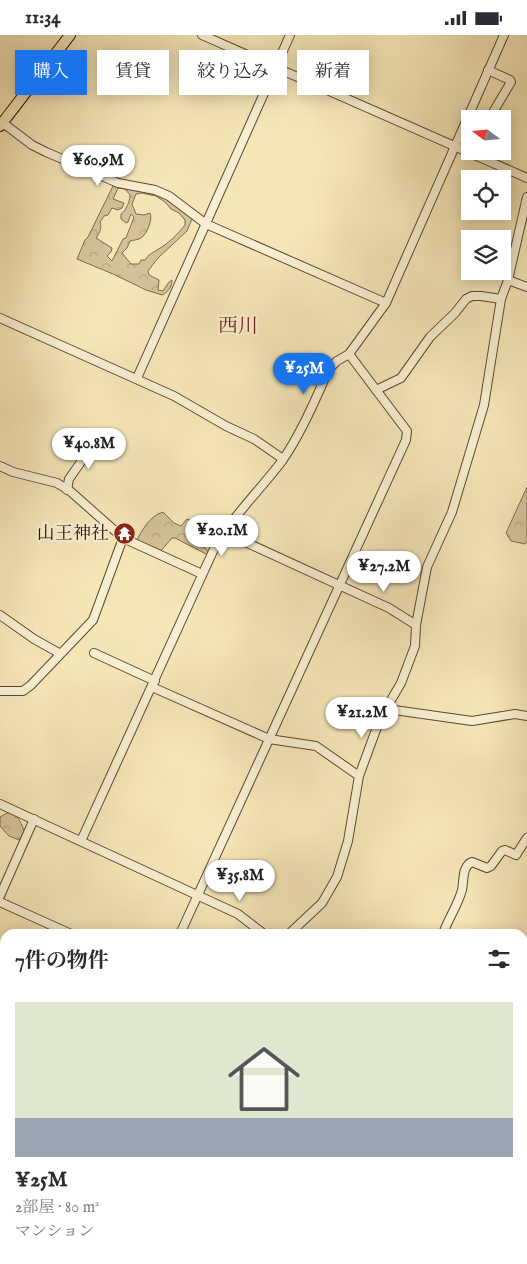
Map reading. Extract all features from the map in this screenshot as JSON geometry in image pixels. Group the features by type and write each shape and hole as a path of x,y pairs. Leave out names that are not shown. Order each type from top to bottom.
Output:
{"main road":[{"path":"1,124 70,35"}],"street":[{"path":"202,35 236,50"},
{"path":"284,50 290,35"},
{"path":"81,841 202,574 225,531 283,459 329,369 337,361 349,354 386,303 504,35"},
{"path":"488,70 511,82 495,110"},
{"path":"287,73 461,149"},
{"path":"137,378 264,95"},
{"path":"1,124 46,152 118,183 155,190 169,196 206,224 386,303"},
{"path":"491,160 527,178"},
{"path":"511,267 527,197"},
{"path":"294,929 322,903 337,877 348,841 359,776 380,719 401,683 410,661 415,646 416,625 427,567 452,512 484,405 501,299 508,280 527,287"},
{"path":"376,390 401,378 430,337 455,313 466,299 472,296 481,296 501,299"},
{"path":"0,318 174,395 226,426 254,439 283,459"},
{"path":"182,929 406,439 407,431 349,354"},
{"path":"67,490 69,479 99,436 104,435 111,441"},
{"path":"0,466 13,472 57,483 122,538 202,574"},
{"path":"225,531 232,536 390,608 416,625"},
{"path":"0,691 23,691 31,685 93,620 122,538"},
{"path":"0,615 34,639 60,653"},
{"path":"94,653 153,684 269,739 316,746 359,776"},
{"path":"387,709 472,721 527,715"},
{"path":"0,804 198,894 238,914 258,929"},
{"path":"0,896 34,819"},
{"path":"445,929 457,905 462,889 465,868 468,863 472,861 487,868 491,866 502,851 516,855 527,838"},
{"path":"0,902 60,929"}],"green space":[{"path":"113,186 156,192 186,212 192,219 187,231 158,258 148,271 149,275 159,280 158,290 163,291 172,280 169,289 162,295 146,290 77,259","holes":["118,188 125,189 130,195 125,211 121,214 121,219 126,223 131,214 134,217 126,238 123,239 112,261 107,256 112,248 96,238 101,227 100,222 104,216 108,215 112,208 118,210 122,208 124,203 113,199","142,193 156,196 165,202 171,209 179,213 185,220 185,225 169,242 150,254 145,260 141,260 139,264 131,264 122,253 130,241 143,236 151,219 150,213 144,215 136,214 132,204 136,194"]},
{"path":"527,487 527,541 525,544 511,541 506,533"},
{"path":"163,512 174,523 181,526 187,519 193,521 192,530 201,535 202,538 199,543 209,552 208,555 175,538 172,538 159,553 135,543 150,520"},
{"path":"9,812 17,817 25,833 19,840 9,836 0,826 0,817"}],"place":[{"name":"山王神社","path":"125,533"}],"district":[{"name":"西川","path":"238,325"}]}
